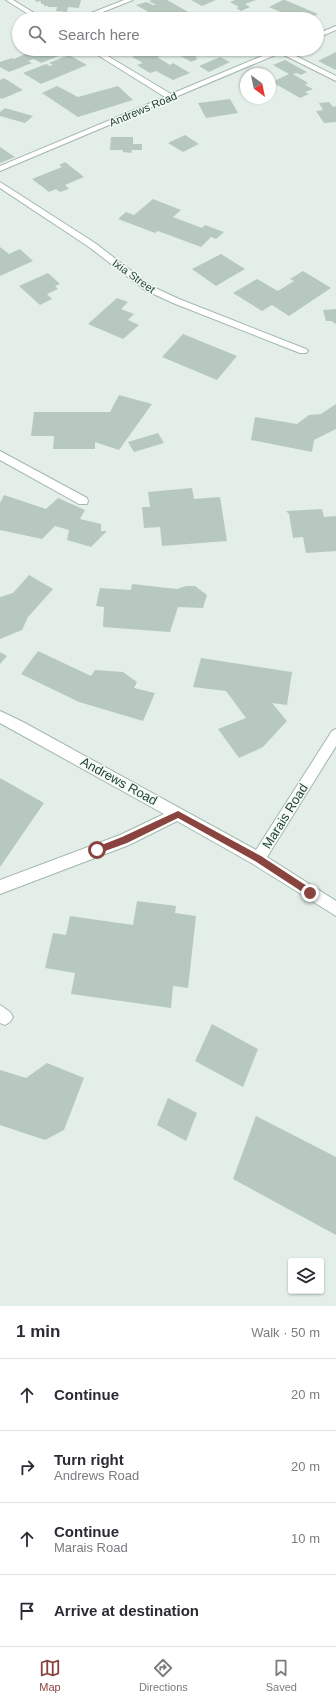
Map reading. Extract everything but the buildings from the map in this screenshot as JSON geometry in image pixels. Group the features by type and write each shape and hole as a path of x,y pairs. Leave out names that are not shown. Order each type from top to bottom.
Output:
{"street":[{"path":"10,0 30,12"},
{"path":"98,12 130,0"},
{"path":"324,33 336,28"},
{"path":"103,56 170,97"},
{"name":"Andrews Road","path":"0,169 269,56"},
{"path":"294,56 336,79"},
{"name":"Ixia Street","path":"0,184 92,245 148,288 176,301 303,351"},
{"path":"0,455 83,501"},
{"name":"Andrews Road","path":"0,717 19,726 258,859"},
{"name":"Marais Road","path":"336,736 258,859 336,910"},
{"path":"0,887 124,840 178,814"}],"route":[{"path":"97,850 124,840 178,814 258,859 310,893"}]}
